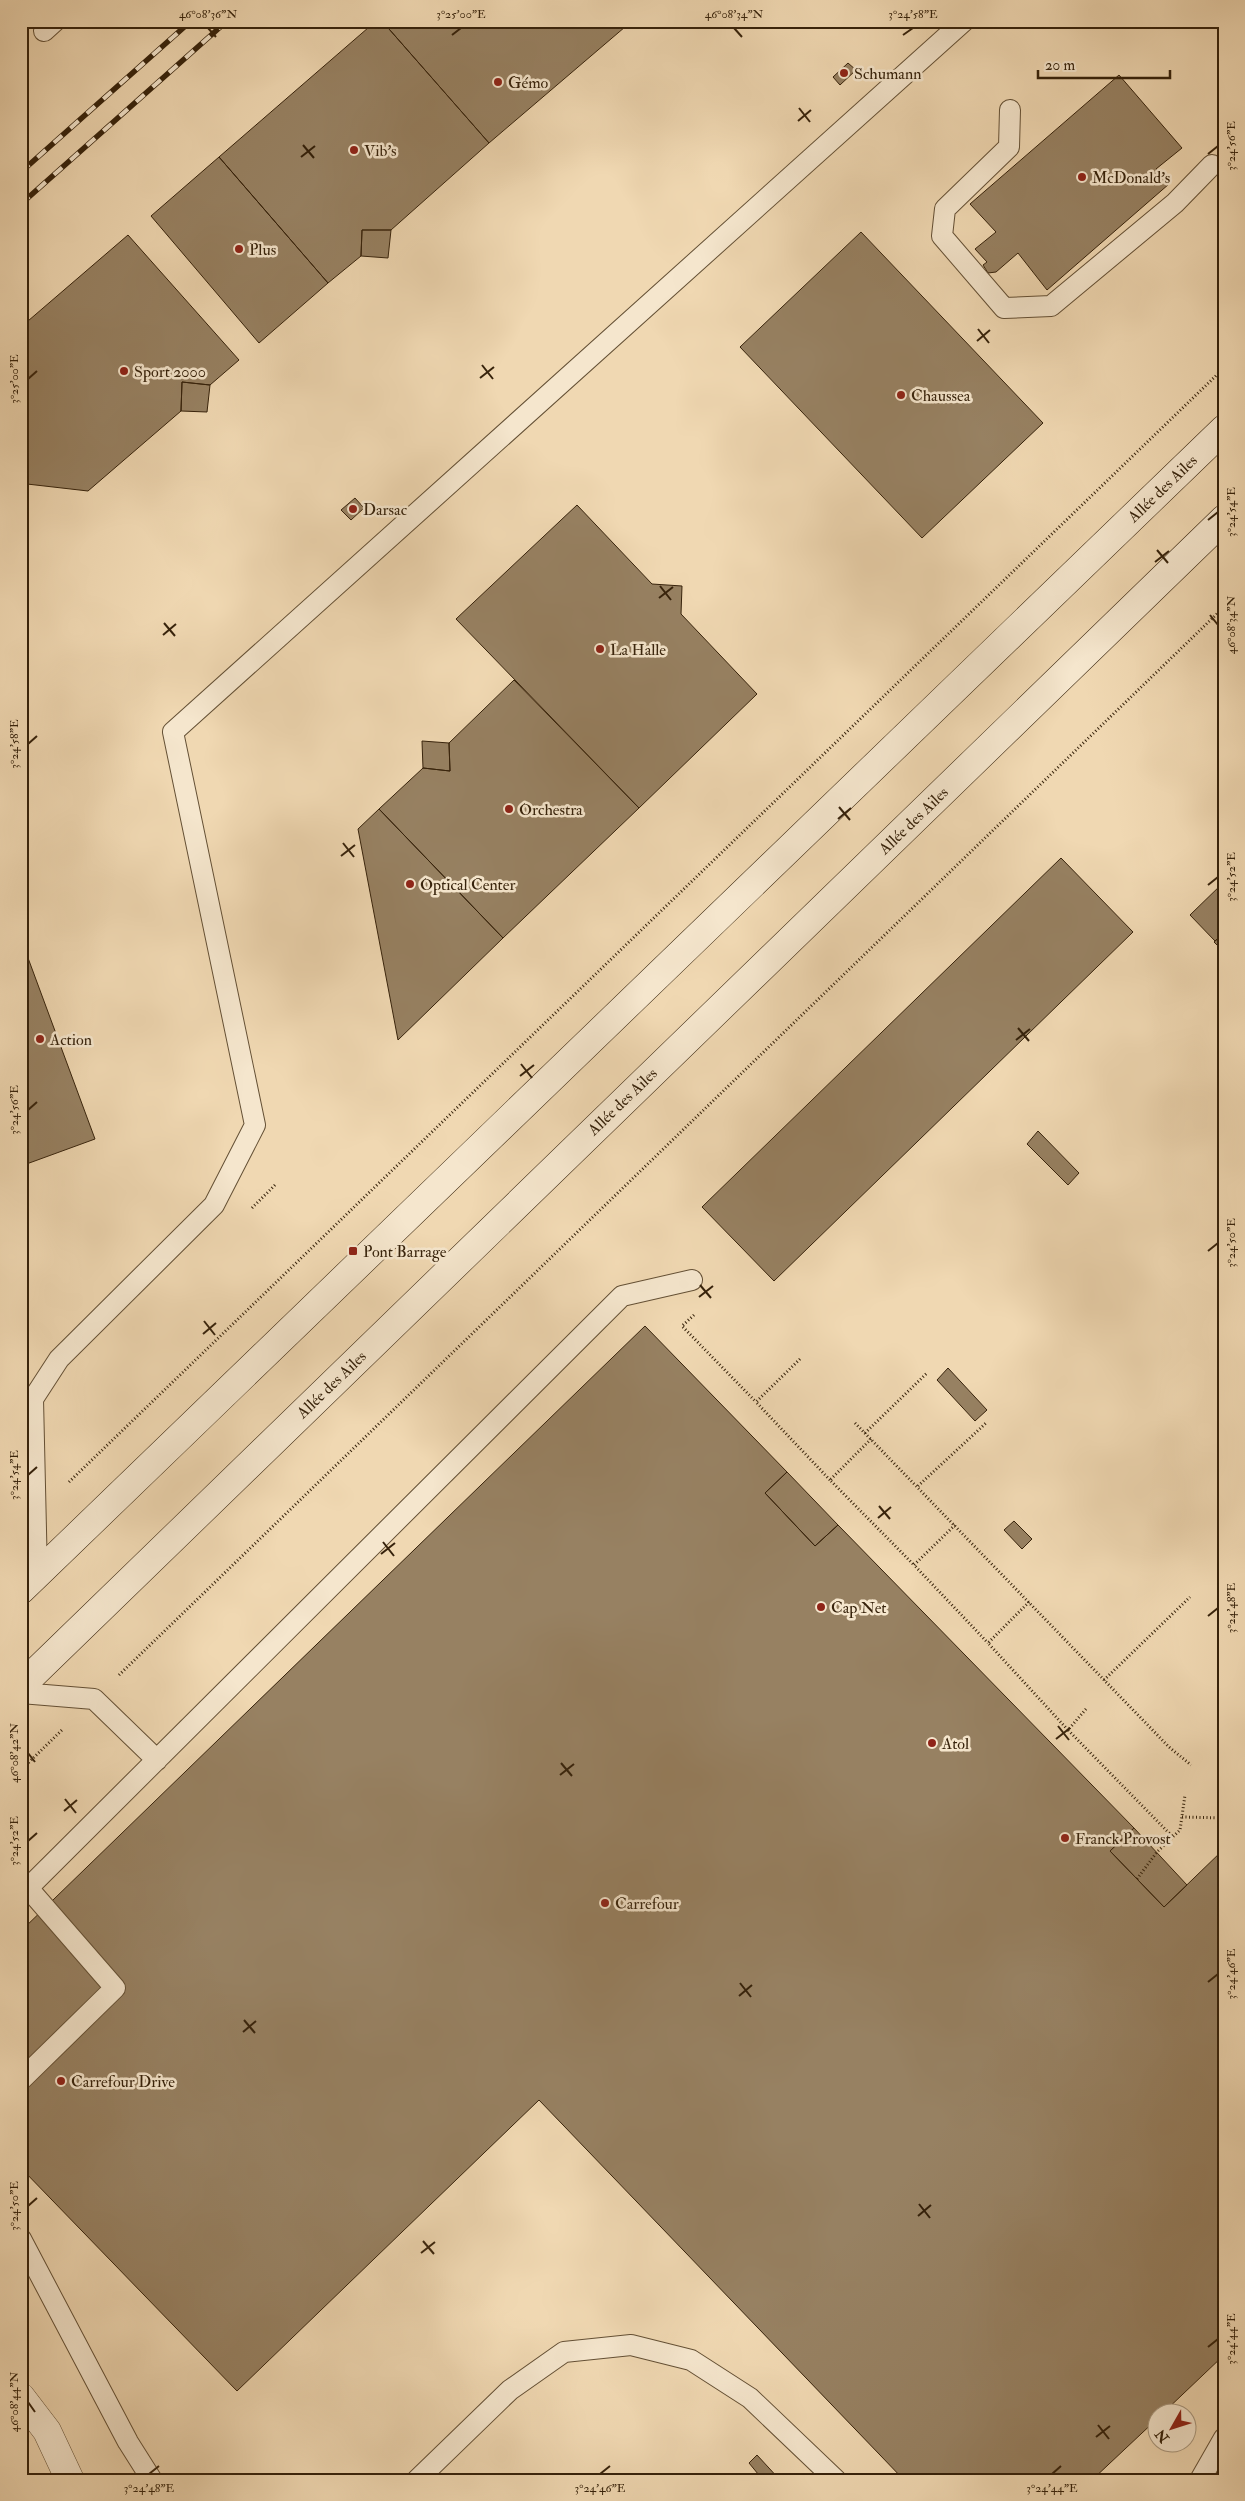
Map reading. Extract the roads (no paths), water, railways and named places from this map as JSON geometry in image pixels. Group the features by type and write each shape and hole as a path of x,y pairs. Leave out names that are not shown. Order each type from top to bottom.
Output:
{"main road":[{"name":"Allée des Ailes","path":"29,1582 1224,429"},
{"name":"Allée des Ailes","path":"21,1686 1224,518"},
{"path":"21,2397 47,2431 70,2480"}],"lane":[{"path":"29,1582 37,1514 33,1399 59,1359 214,1206 255,1124 173,732 964,21"},
{"path":"1010,110 1008,147 945,209 942,236 1004,308 1051,306 1175,203 1212,165"},
{"path":"21,2080 115,1988 24,1892 622,1296 692,1280"},
{"path":"21,1693 94,1699 157,1760"},
{"path":"21,2239 128,2442 152,2480"},
{"path":"417,2480 510,2390 564,2352 630,2346 691,2360 750,2398 836,2480"},
{"path":"1200,2480 1224,2438"}],"railway":[{"path":"21,172 191,21"},
{"path":"21,204 227,21"}],"place":[{"name":"Schumann","path":"844,73"},
{"name":"Gémo","path":"498,82"},
{"name":"Vib's","path":"354,150"},
{"name":"McDonald's","path":"1082,177"},
{"name":"Plus","path":"239,249"},
{"name":"Sport 2000","path":"124,371"},
{"name":"Chaussea","path":"901,395"},
{"name":"Darsac","path":"353,509"},
{"name":"La Halle","path":"600,649"},
{"name":"Orchestra","path":"509,809"},
{"name":"Optical Center","path":"410,884"},
{"name":"Action","path":"40,1039"},
{"name":"Pont Barrage","path":"353,1251"},
{"name":"Cap Net","path":"821,1607"},
{"name":"Atol","path":"932,1743"},
{"name":"Franck Provost","path":"1065,1838"},
{"name":"Carrefour","path":"605,1903"},
{"name":"Carrefour Drive","path":"61,2081"}]}
